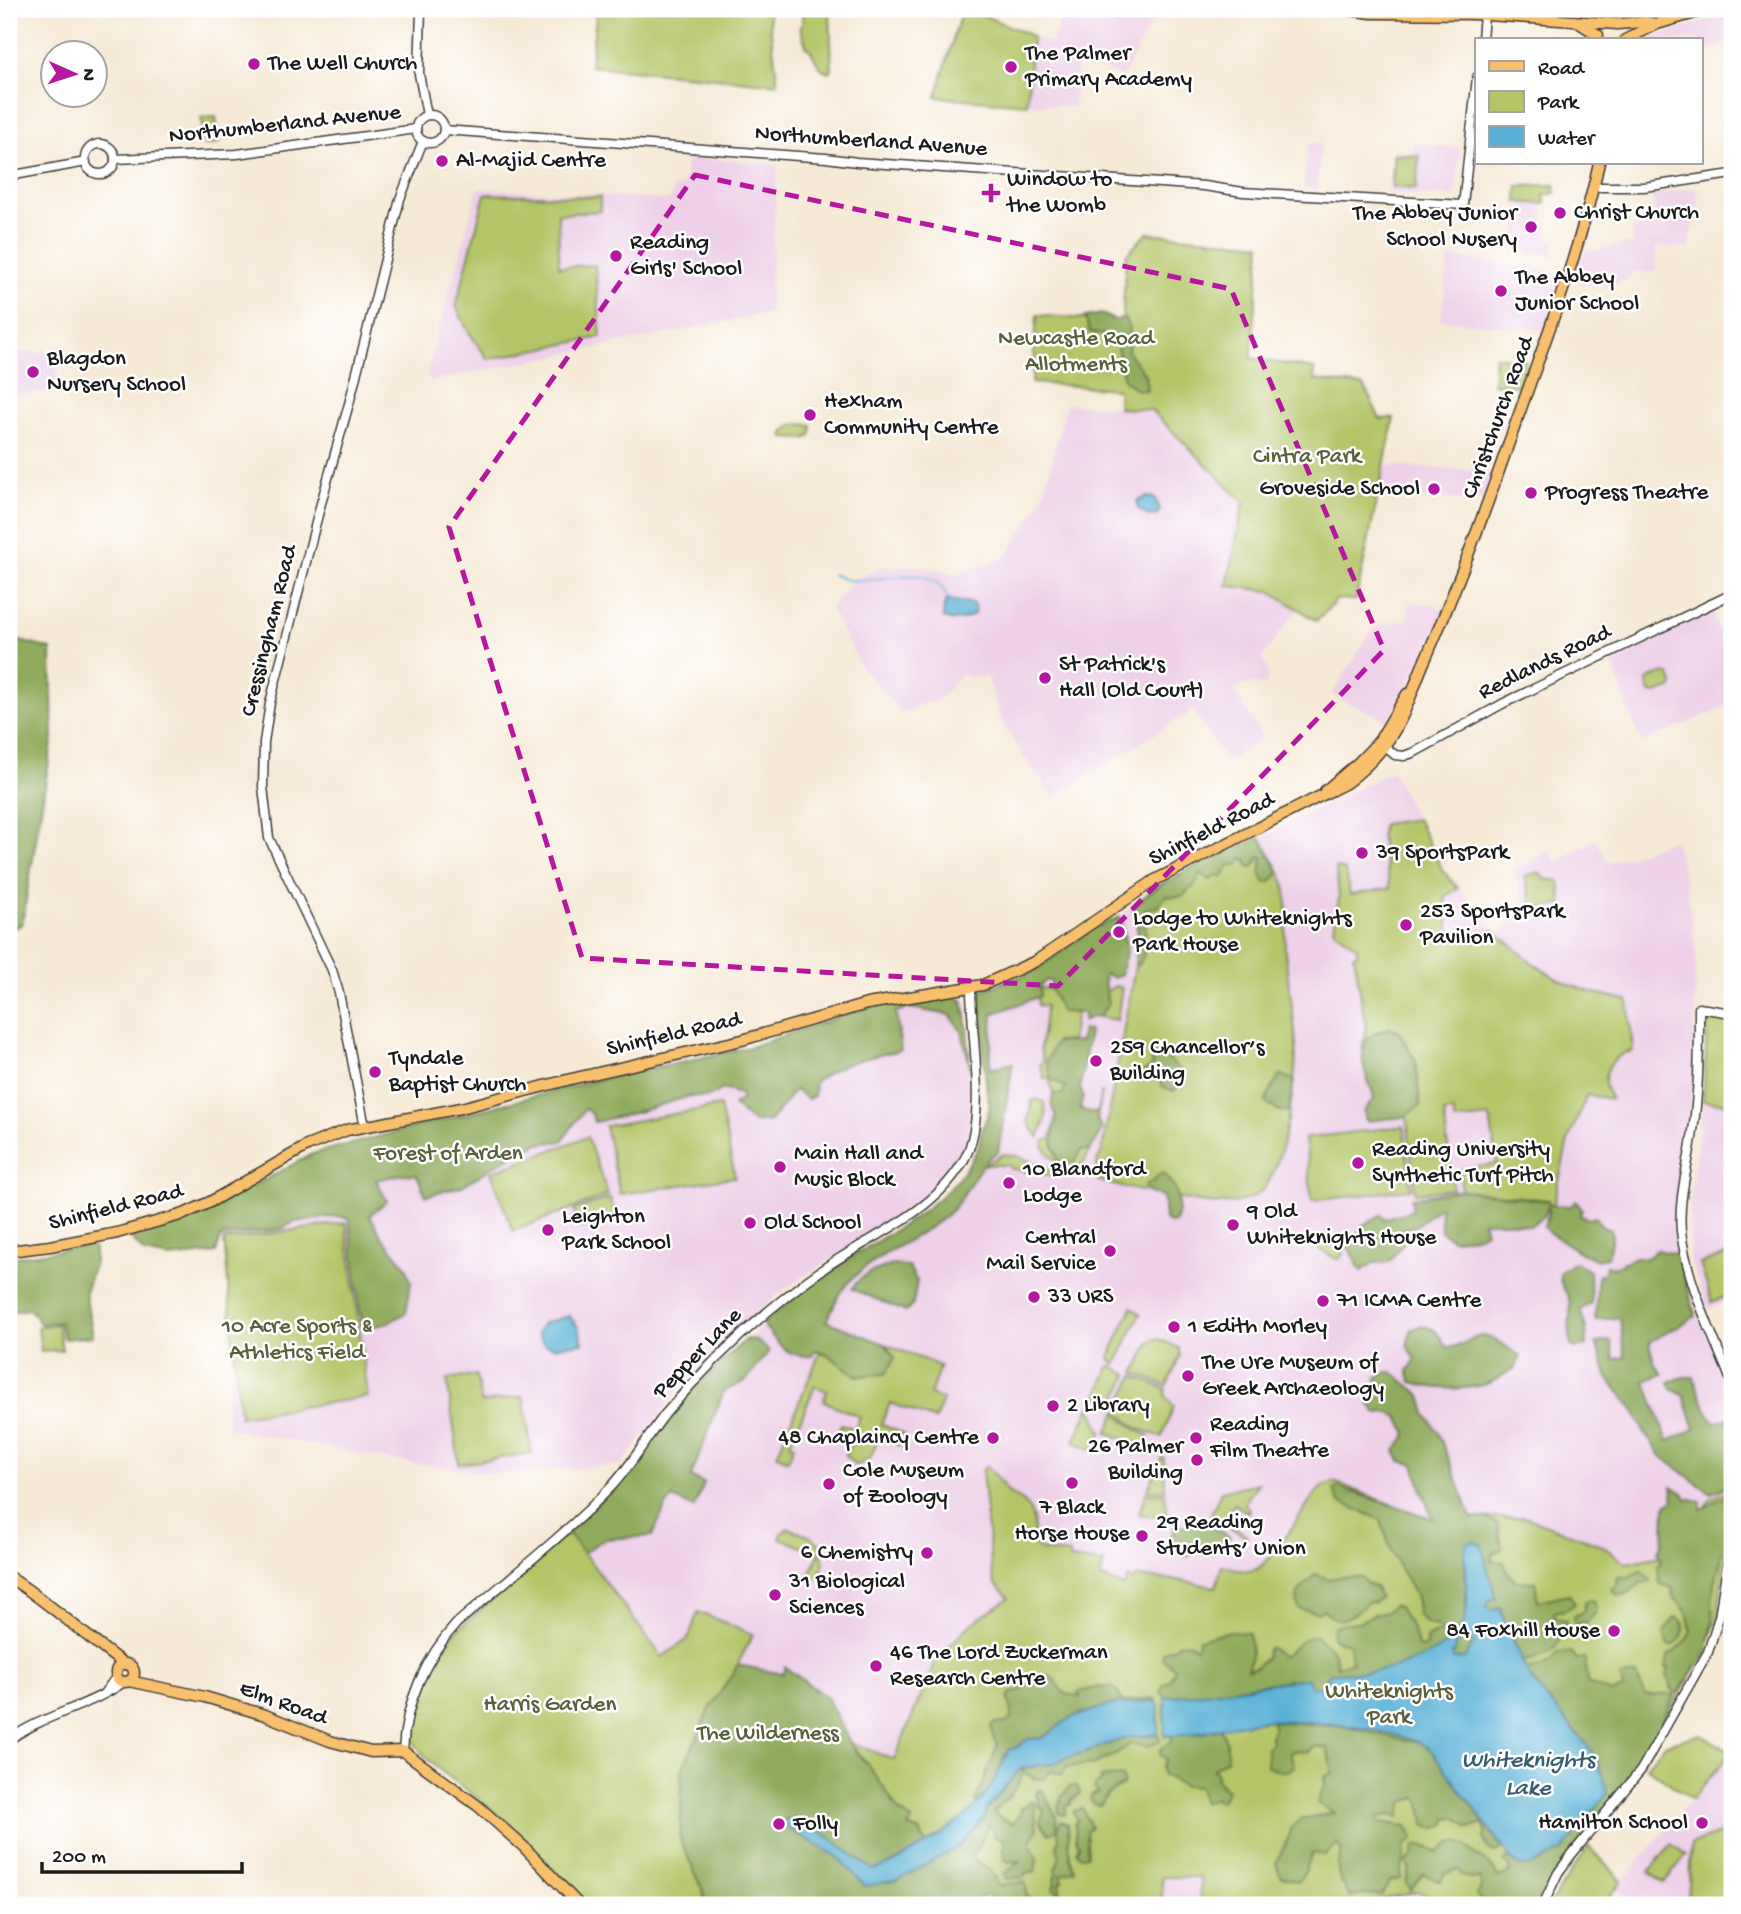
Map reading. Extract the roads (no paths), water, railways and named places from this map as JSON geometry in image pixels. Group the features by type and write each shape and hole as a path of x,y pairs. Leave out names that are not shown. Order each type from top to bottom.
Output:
{"main road":[{"path":"1342,9 1381,13 1484,14 1577,22 1657,24"},
{"path":"1627,38 1657,24 1709,9"},
{"path":"1577,22 1598,38 1605,23"},
{"path":"1617,24 1623,38"},
{"name":"Christchurch Road","path":"1381,743 1417,680 1472,549 1558,310 1599,164"},
{"name":"Shinfield Road","path":"9,1251 117,1233 184,1214 307,1146 339,1133 461,1108 571,1079 742,1040 867,1004 983,985 1036,961 1155,880 1300,808 1322,794 1381,743"},
{"name":"Elm Road","path":"9,1577 58,1610 110,1655 124,1674 150,1684 265,1715 341,1744 371,1752 403,1751"},
{"path":"403,1751 478,1806 526,1848 579,1905"}],"street":[{"path":"421,9 419,74 426,115"},
{"path":"1482,38 1484,14"},
{"name":"Northumberland Avenue","path":"444,130 1204,186 1243,192 1463,205 1475,95"},
{"path":"426,115 434,115 440,119 444,130 436,141 423,141 416,129 419,120 426,115"},
{"name":"Northumberland Avenue","path":"115,159 237,154 416,129"},
{"name":"Cressingham Road","path":"365,1127 339,993 332,970 269,838 262,766 270,702 320,507 351,400 400,199 423,141"},
{"path":"99,145 108,147 115,159 113,168 103,174 92,172 86,162 90,148 99,145"},
{"path":"9,176 86,162"},
{"path":"1594,187 1644,187 1732,174"},
{"name":"Redlands Road","path":"1381,743 1399,756 1415,752 1519,696 1732,594"},
{"name":"Pepper Lane","path":"403,1751 408,1711 420,1678 440,1643 457,1623 610,1488 692,1383 748,1328 821,1270 918,1209 951,1180 970,1147 976,1112 971,988"},
{"path":"1732,1013 1699,1008 1694,1129 1681,1212 1685,1257 1732,1383"},
{"path":"1543,1905 1558,1873 1641,1770 1708,1652 1719,1617 1732,1546"},
{"path":"9,1740 32,1726 103,1694 124,1674"}],"water":[{"path":"1146,497 1155,498 1160,510 1157,515 1148,516 1138,509 1137,501"},
{"path":"948,599 973,604 976,612 961,620 943,618 944,605"},
{"path":"569,1316 578,1327 583,1343 554,1347 544,1344 537,1333 543,1323"},
{"name":"Whiteknights Lake","path":"1473,1541 1481,1544 1496,1599 1489,1600 1487,1607 1494,1611 1499,1607 1530,1679 1592,1751 1603,1775 1607,1794 1562,1851 1529,1867 1521,1866 1512,1860 1431,1750 1418,1742 1399,1736 1325,1723 1264,1721 1164,1736 1165,1697 1308,1678 1312,1687 1323,1687 1330,1673 1384,1670 1406,1664 1441,1647 1459,1631 1466,1615 1464,1553 1467,1543","holes":["1465,1636 1472,1638 1474,1643 1465,1658 1453,1659 1454,1646"]},
{"path":"1121,1702 1122,1705 1156,1702 1159,1706 1158,1734 1126,1738 1050,1764 1021,1768 986,1810 985,1817 957,1848 898,1880 865,1886 838,1857 784,1826 785,1820 788,1819 810,1823 873,1870 928,1843 969,1813 991,1787 1008,1750 1028,1739 1042,1738 1072,1717"}],"waterway":[{"path":"832,574 861,581 918,576 931,579 941,586 948,599"}],"place":[{"name":"The Well Church","path":"254,64"},
{"name":"The Palmer Primary Academy","path":"1011,67"},
{"name":"Al-Majid Centre","path":"442,161"},
{"name":"Window to the Womb","path":"991,193"},
{"name":"Christ Church","path":"1560,213"},
{"name":"The Abbey Junior School Nusery","path":"1531,227"},
{"name":"Reading Girls' School","path":"616,256"},
{"name":"The Abbey Junior School","path":"1501,291"},
{"name":"Blagdon Nursery School","path":"33,372"},
{"name":"Hexham Community Centre","path":"810,415"},
{"name":"Groveside School","path":"1434,489"},
{"name":"Progress Theatre","path":"1531,493"},
{"name":"St Patrick's Hall (Old Court)","path":"1045,678"},
{"name":"39 SportsPark","path":"1362,853"},
{"name":"253 SportsPark Pavilion","path":"1406,925"},
{"name":"Lodge to Whiteknights Park House","path":"1119,932"},
{"name":"259 Chancellor’s Building","path":"1096,1061"},
{"name":"Tyndale Baptist Church","path":"375,1072"},
{"name":"Reading University Synthetic Turf Pitch","path":"1358,1163"},
{"name":"Main Hall and Music Block","path":"780,1167"},
{"name":"10 Blandford Lodge","path":"1009,1183"},
{"name":"Old School","path":"750,1223"},
{"name":"9 Old Whiteknights House","path":"1233,1225"},
{"name":"Leighton Park School","path":"548,1230"},
{"name":"Central Mail Service","path":"1110,1251"},
{"name":"33 URS","path":"1034,1297"},
{"name":"71 ICMA Centre","path":"1323,1301"},
{"name":"1 Edith Morley","path":"1174,1327"},
{"name":"The Ure Museum of Greek Archaeology","path":"1188,1376"},
{"name":"2 Library","path":"1053,1406"},
{"name":"48 Chaplaincy Centre","path":"993,1438"},
{"name":"Reading Film Theatre","path":"1196,1438"},
{"name":"26 Palmer Building","path":"1197,1460"},
{"name":"7 Black Horse House","path":"1072,1483"},
{"name":"Cole Museum of Zoology","path":"829,1484"},
{"name":"29 Reading Students’ Union","path":"1142,1536"},
{"name":"6 Chemistry","path":"927,1553"},
{"name":"31 Biological Sciences","path":"775,1595"},
{"name":"84 Foxhill House","path":"1614,1631"},
{"name":"46 The Lord Zuckerman Research Centre","path":"876,1666"},
{"name":"Hamilton School","path":"1702,1823"},
{"name":"Folly","path":"779,1824"}],"park label":[{"name":"Newcastle Road Allotments","path":"1076,352"},
{"name":"Cintra Park","path":"1307,457"},
{"name":"Forest of Arden","path":"448,1154"},
{"name":"10 Acre Sports & Athletics Field","path":"297,1340"},
{"name":"Harris Garden","path":"550,1705"},
{"name":"Whiteknights Park","path":"1389,1705"},
{"name":"The Wilderness","path":"768,1734"}]}
